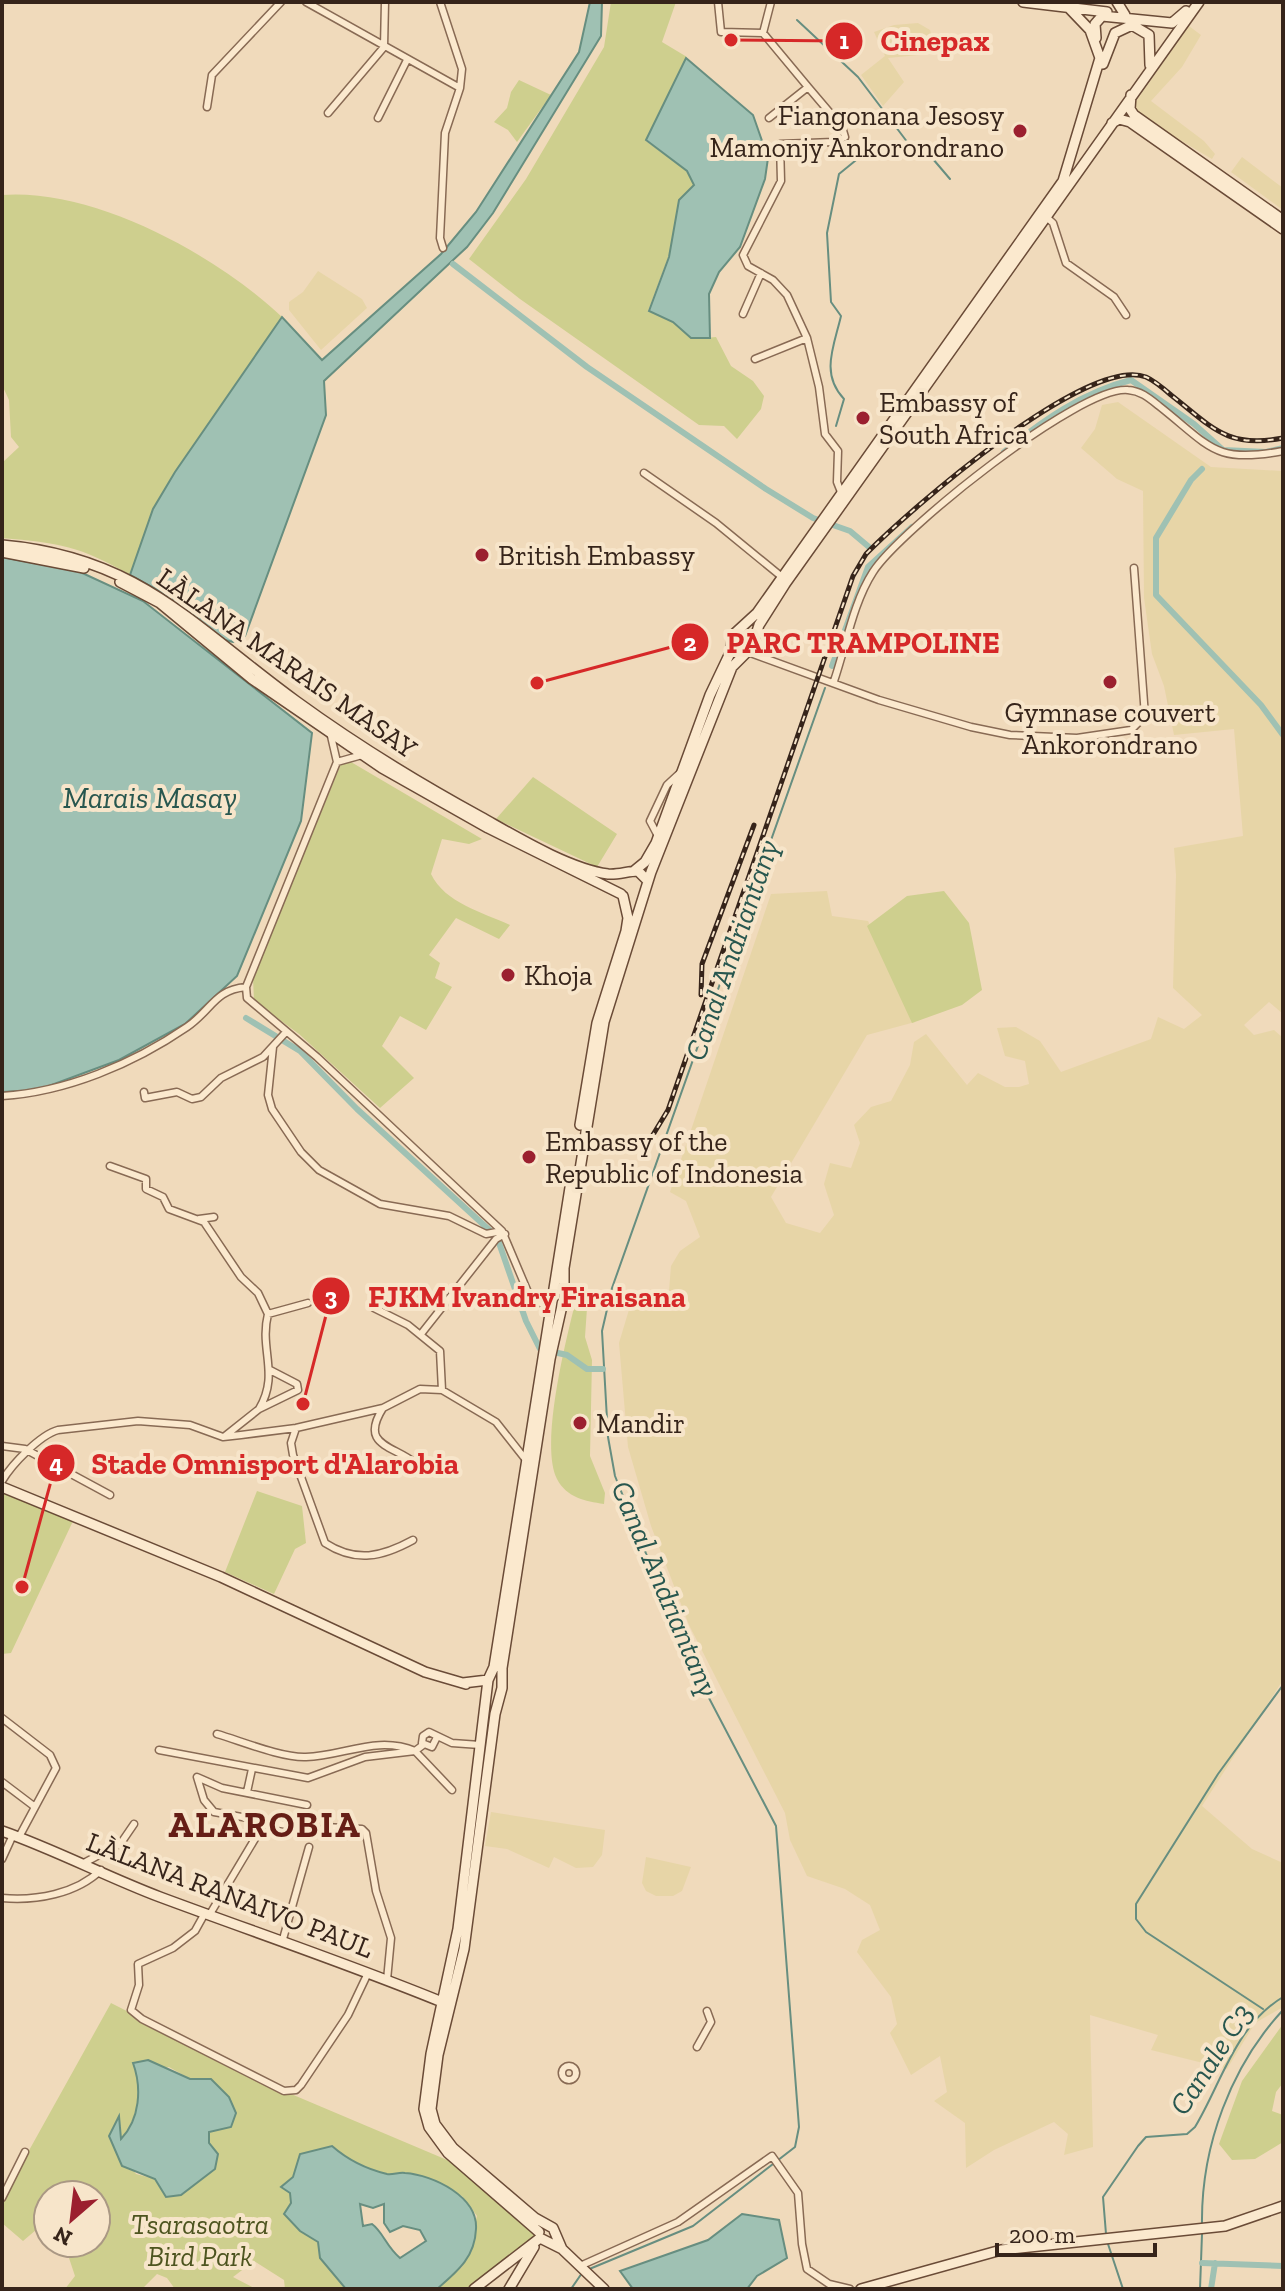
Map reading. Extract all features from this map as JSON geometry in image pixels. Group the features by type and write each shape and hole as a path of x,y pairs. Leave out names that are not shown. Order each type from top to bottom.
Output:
{"main road":[{"path":"1023,2 1148,20 1167,32 1163,50"},
{"path":"1099,68 1089,14 1108,12 1117,2 1125,15"},
{"path":"1093,31 1102,16 1172,23 1196,2"},
{"path":"557,1298 597,1023 628,918 619,882 645,862 658,836 734,634 742,629 824,523 1196,2"},
{"path":"1068,7 1093,31"},
{"path":"604,2289 546,2234 453,2159 429,2127 424,2097 464,1949 547,1358 604,1022 648,881 730,672 754,639 841,492 1044,215 1063,181 1099,68 1115,33 1128,25 1139,26 1149,35 1152,51 1149,69"},
{"path":"1133,90 1129,101 1134,115 1283,220"},
{"path":"1109,124 1126,119 1283,229"},
{"path":"1081,128 1088,138 1101,136"},
{"path":"1075,149 1086,152 1084,159"},
{"name":"LÀLANA MARAIS MASAY","path":"2,545 54,553 102,567 165,598 252,679 331,736 488,828 622,895"},
{"name":"LÀLANA MARAIS MASAY","path":"2,552 52,559 99,573 160,603 319,718 421,784 560,856 603,873 630,872"},
{"path":"742,629 754,639"},
{"path":"732,644 745,651"},
{"path":"630,872 648,881"},
{"path":"622,895 630,900 644,897"},
{"path":"447,2003 487,1692 526,1460 547,1358"},
{"path":"2,1484 221,1577 425,1672 487,1692 501,1688"},
{"path":"463,1683 489,1680 501,1688"},
{"name":"LÀLANA RANAIVO PAUL","path":"2,1831 208,1914 283,1939 447,2003"},
{"path":"861,2289 1001,2250 1236,2223 1283,2206"},
{"path":"474,2289 518,2260 546,2234"},
{"path":"509,2289 546,2234"},
{"path":"515,2278 518,2260"}],"street":[{"path":"207,107 212,75 281,2"},
{"path":"306,2 460,88"},
{"path":"328,113 384,47 385,2"},
{"path":"440,2 462,69 460,88 445,133 441,170 440,238 443,248"},
{"path":"718,2 721,32 763,33 842,127 845,137 834,142 780,144 781,181 743,255 748,266 773,280 787,295 807,338 819,387 825,434 838,451 837,485 841,492"},
{"path":"763,33 771,2"},
{"path":"378,118 387,93 407,60"},
{"path":"769,118 808,87"},
{"path":"1044,215 1053,223 1066,263 1114,297 1126,315"},
{"path":"743,314 761,273"},
{"path":"755,359 807,338"},
{"path":"834,681 864,589 893,547 1032,433 1090,400 1125,389 1140,392 1225,455 1254,456 1283,451"},
{"path":"644,473 716,523 782,577"},
{"path":"745,651 879,700 997,732 1077,738 1131,730 1145,716 1134,568"},
{"path":"754,639 771,660"},
{"path":"331,736 337,762 246,987 247,998 500,1234 530,1297 557,1298"},
{"path":"337,762 362,755"},
{"path":"2,1096 53,1090 118,1064 185,1029 226,989 246,987"},
{"path":"144,1092 145,1098 177,1092 196,1099 221,1078 247,1068 276,1045 285,1033"},
{"path":"276,1045 268,1095 272,1109 301,1152 319,1170 380,1204 449,1216 486,1234 500,1234"},
{"path":"110,1166 146,1179 146,1189 163,1197 169,1209 198,1219 212,1231 241,1277 258,1293 268,1314 263,1334 270,1370 270,1385 259,1409"},
{"path":"198,1219 214,1217"},
{"path":"421,1334 500,1234"},
{"path":"268,1314 308,1303"},
{"path":"374,1308 421,1334 440,1351 442,1390"},
{"path":"223,1437 259,1409 298,1390 297,1384 288,1377 270,1370"},
{"path":"2,1484 46,1433 116,1422 190,1425 223,1437 296,1428 383,1408 420,1389 442,1390 496,1422 526,1460"},
{"path":"383,1408 375,1424 375,1437 383,1446 415,1463"},
{"path":"296,1428 291,1443 293,1455 325,1543 362,1557 395,1549 413,1540"},
{"path":"2,1446 29,1452 110,1495"},
{"path":"2,1718 55,1761 56,1768 2,1859"},
{"path":"423,1745 422,1738 426,1732 452,1743 480,1748"},
{"path":"217,1734 302,1757 382,1744 415,1751 452,1790"},
{"path":"435,1746 437,1737"},
{"path":"159,1750 308,1778 365,1757 415,1751 423,1745 480,1748"},
{"path":"247,1792 252,1769"},
{"path":"307,1805 222,1788 197,1777 204,1800 214,1812 320,1831 325,1827 362,1829 366,1833 376,1891 391,1938 387,1980"},
{"path":"2,1782 35,1807"},
{"path":"265,1822 195,1931 173,1948 138,1964 139,1985 131,2010 142,2019 284,2091 296,2090 348,2015 368,1973"},
{"path":"84,1863 121,1843 134,1824"},
{"path":"283,1939 309,1847"},
{"path":"2,1898 55,1894 86,1884 101,1870"},
{"path":"697,2047 711,2022 707,2011"},
{"path":"2,2198 25,2152"},
{"path":"580,2266 678,2222 772,2156 785,2170 798,2193 807,2269 829,2284 850,2289"}],"shaded area":[{"path":"918,23 930,30 932,38 926,41 929,54 888,58 904,82 883,106 861,75 885,56 874,32 894,25"},
{"path":"1189,26 1201,35 1182,67 1151,101 1204,141 1215,154 1212,159 1139,116 1134,104"},
{"path":"1242,157 1283,188 1283,210 1231,172"},
{"path":"318,271 362,299 367,308 321,350 289,310 289,302 303,292"},
{"path":"1118,402 1211,467 1283,471 1283,1014 1269,1002 1244,1025 1254,1035 1274,1030 1283,1038 1283,1680 1202,1806 1252,1849 1283,1863 1283,2007 1255,2023 1227,2069 1151,2050 1158,2035 1090,2015 1093,2147 1064,2155 1068,2134 1054,2122 994,2150 966,2168 965,2123 934,2101 947,2092 940,2056 911,2075 890,2033 897,2024 891,1997 857,1952 862,1940 880,1930 870,1905 845,1889 807,1876 790,1840 785,1813 689,1625 651,1526 628,1447 619,1343 634,1293 669,1291 671,1266 680,1251 700,1237 686,1201 670,1192 771,894 827,891 832,916 868,921 915,1022 867,1035 771,1197 786,1223 820,1233 834,1215 824,1184 830,1163 851,1168 860,1143 854,1125 871,1107 891,1101 910,1065 914,1042 926,1034 967,1085 978,1073 1005,1087 1019,1087 1029,1084 1025,1061 1005,1056 997,1028 1016,1027 1040,1041 1061,1072 1151,1039 1158,1017 1184,1029 1202,1015 1173,988 1174,848 1243,836 1234,729 1174,735 1164,686 1152,654 1144,598 1143,491 1117,479 1081,448 1095,429 1102,405"},
{"path":"491,1812 605,1830 602,1855 593,1867 576,1868 554,1857 549,1868 507,1849 485,1846"},
{"path":"646,1857 691,1867 682,1891 673,1896 656,1896 646,1891 642,1883"}],"green space":[{"path":"611,2 676,2 662,42 687,57 646,141 685,169 695,185 679,201 671,250 648,311 673,322 693,339 716,337 731,366 753,381 764,396 761,409 737,439 724,426 699,425 520,299 469,259 526,179 604,47"},
{"path":"519,80 551,95 517,142 508,130 494,122 507,108 511,92"},
{"path":"2,195 76,202 152,230 223,271 282,317 153,509 130,575 83,552 2,538 2,463 19,447 11,437 9,400 2,385"},
{"path":"351,762 482,839 469,844 442,839 431,874 437,884 455,899 510,925 499,939 456,918 429,955 440,963 435,978 452,987 426,1030 400,1016 382,1046 414,1078 380,1108 299,1034 254,1001 253,978 341,764"},
{"path":"533,777 617,834 597,867 496,819"},
{"path":"944,891 969,923 982,990 962,1005 912,1023 867,926 907,896"},
{"path":"577,1296 587,1308 585,1337 592,1360 590,1456 605,1493 604,1504 571,1494 557,1479 552,1463 556,1389"},
{"path":"257,1491 302,1506 306,1543 295,1549 274,1594 225,1572"},
{"path":"2,1492 73,1521 11,1653 2,1654"},
{"name":"Tsarasaotra Bird Park","path":"111,2003 284,2091 459,2165 535,2231 537,2237 474,2289 437,2289 462,2267 477,2216 462,2196 403,2172 389,2175 350,2162 332,2147 300,2154 291,2203 284,2214 300,2231 319,2242 346,2289 285,2289 284,2280 254,2261 233,2277 256,2289 175,2289 167,2278 157,2274 142,2289 65,2289 75,2276 69,2259 112,2259 112,2179 32,2179 32,2233 23,2241 2,2223 2,2199","holes":["169,2067 190,2079 211,2079 229,2097 209,2132 209,2143 155,2179 136,2174 109,2136 121,2126 120,2140 134,2117 139,2091 137,2073"]},
{"path":"1283,2024 1283,2083 1276,2092 1272,2111 1283,2115 1283,2142 1255,2159 1232,2160 1219,2144 1242,2081"}],"water":[{"path":"590,2 602,2 601,36 493,213 467,247 324,381 326,415 245,636 233,642 221,639 172,598 130,575 153,509 282,317 322,360 441,254 476,212 579,52"},
{"path":"686,58 753,115 768,158 765,179 740,247 719,272 709,294 710,338 691,338 673,322 649,311 669,257 679,200 694,185 687,171 646,140"},
{"name":"Marais Masay","path":"2,557 78,571 143,601 312,733 301,821 237,976 185,1024 119,1060 38,1090 2,1092"},
{"path":"148,2060 190,2079 211,2079 229,2097 236,2113 231,2127 209,2132 209,2143 218,2154 215,2169 181,2195 166,2197 155,2179 122,2166 109,2136 119,2116 121,2139 132,2122 138,2103 138,2083 133,2063"},
{"path":"332,2146 351,2160 372,2169 387,2174 416,2175 441,2183 462,2198 475,2217 475,2239 469,2256 437,2289 346,2289 320,2258 318,2242 300,2231 284,2214 291,2203 290,2193 281,2187 293,2177 300,2154","holes":["360,2204 373,2208 384,2204 384,2223 390,2232 403,2226 420,2230 426,2241 400,2258 376,2227 372,2224 363,2226"]},
{"path":"742,2214 779,2220 787,2258 757,2276 747,2289 633,2289 620,2271 708,2240"}],"waterway":[{"path":"797,20 858,77 908,143"},
{"path":"836,426 844,399 832,380 831,359 841,316 831,302 827,233 839,174 866,152 908,143 927,152 950,179"},
{"path":"453,264 587,367 766,489 813,518 850,531 869,547"},
{"name":"Canal Andriantany","path":"1004,452 1064,409 1096,392 1131,380 1194,424 1223,450 1266,452 1283,448"},
{"path":"1202,469 1191,480 1156,538 1156,595 1261,705 1283,735"},
{"name":"Canal Andriantany","path":"832,666 868,567 912,527"},
{"name":"Canal Andriantany","path":"587,2270 693,2226 795,2147 799,2127 776,1826 687,1656 615,1476 608,1437 602,1331 612,1288 825,688"},
{"path":"246,1018 300,1051 357,1109 497,1237 526,1321 540,1349 567,1355 587,1369 603,1369"},
{"path":"1263,2009 1146,1932 1136,1919 1136,1904 1218,1774 1283,1685"},
{"name":"Canale C3","path":"1106,2234 1103,2197 1138,2146 1146,2137 1187,2134 1195,2127 1241,2039 1253,2023 1283,1997"},
{"path":"1202,2224 1207,2166 1223,2109 1248,2056 1283,2010"},
{"path":"1200,2289 1202,2234"},
{"name":"Canale C3","path":"1108,2244 1123,2289"},
{"path":"1202,2263 1283,2266"},
{"path":"1211,2289 1215,2263"},
{"name":"Canal Andriantany","path":"571,2289 582,2273"}],"railway":[{"path":"651,1138 668,1110 853,576 866,554 919,505 1000,441 1084,389 1119,376 1146,377 1210,426 1234,438 1264,441 1283,438"},
{"path":"701,995 702,964 754,825"}],"place":[{"name":"Cinepax","path":"731,40"},
{"name":"Fiangonana Jesosy Mamonjy Ankorondrano","path":"1020,131"},
{"name":"Embassy of South Africa","path":"863,418"},
{"name":"British Embassy","path":"482,555"},
{"name":"Gymnase couvert Ankorondrano","path":"1110,682"},
{"name":"PARC TRAMPOLINE","path":"537,683"},
{"name":"Khoja","path":"508,975"},
{"name":"Embassy of the Republic of Indonesia","path":"529,1157"},
{"name":"FJKM Ivandry Firaisana","path":"303,1404"},
{"name":"Mandir","path":"580,1423"},
{"name":"Stade Omnisport d'Alarobia","path":"22,1587"}],"district":[{"name":"ALAROBIA","path":"265,1824"}]}
